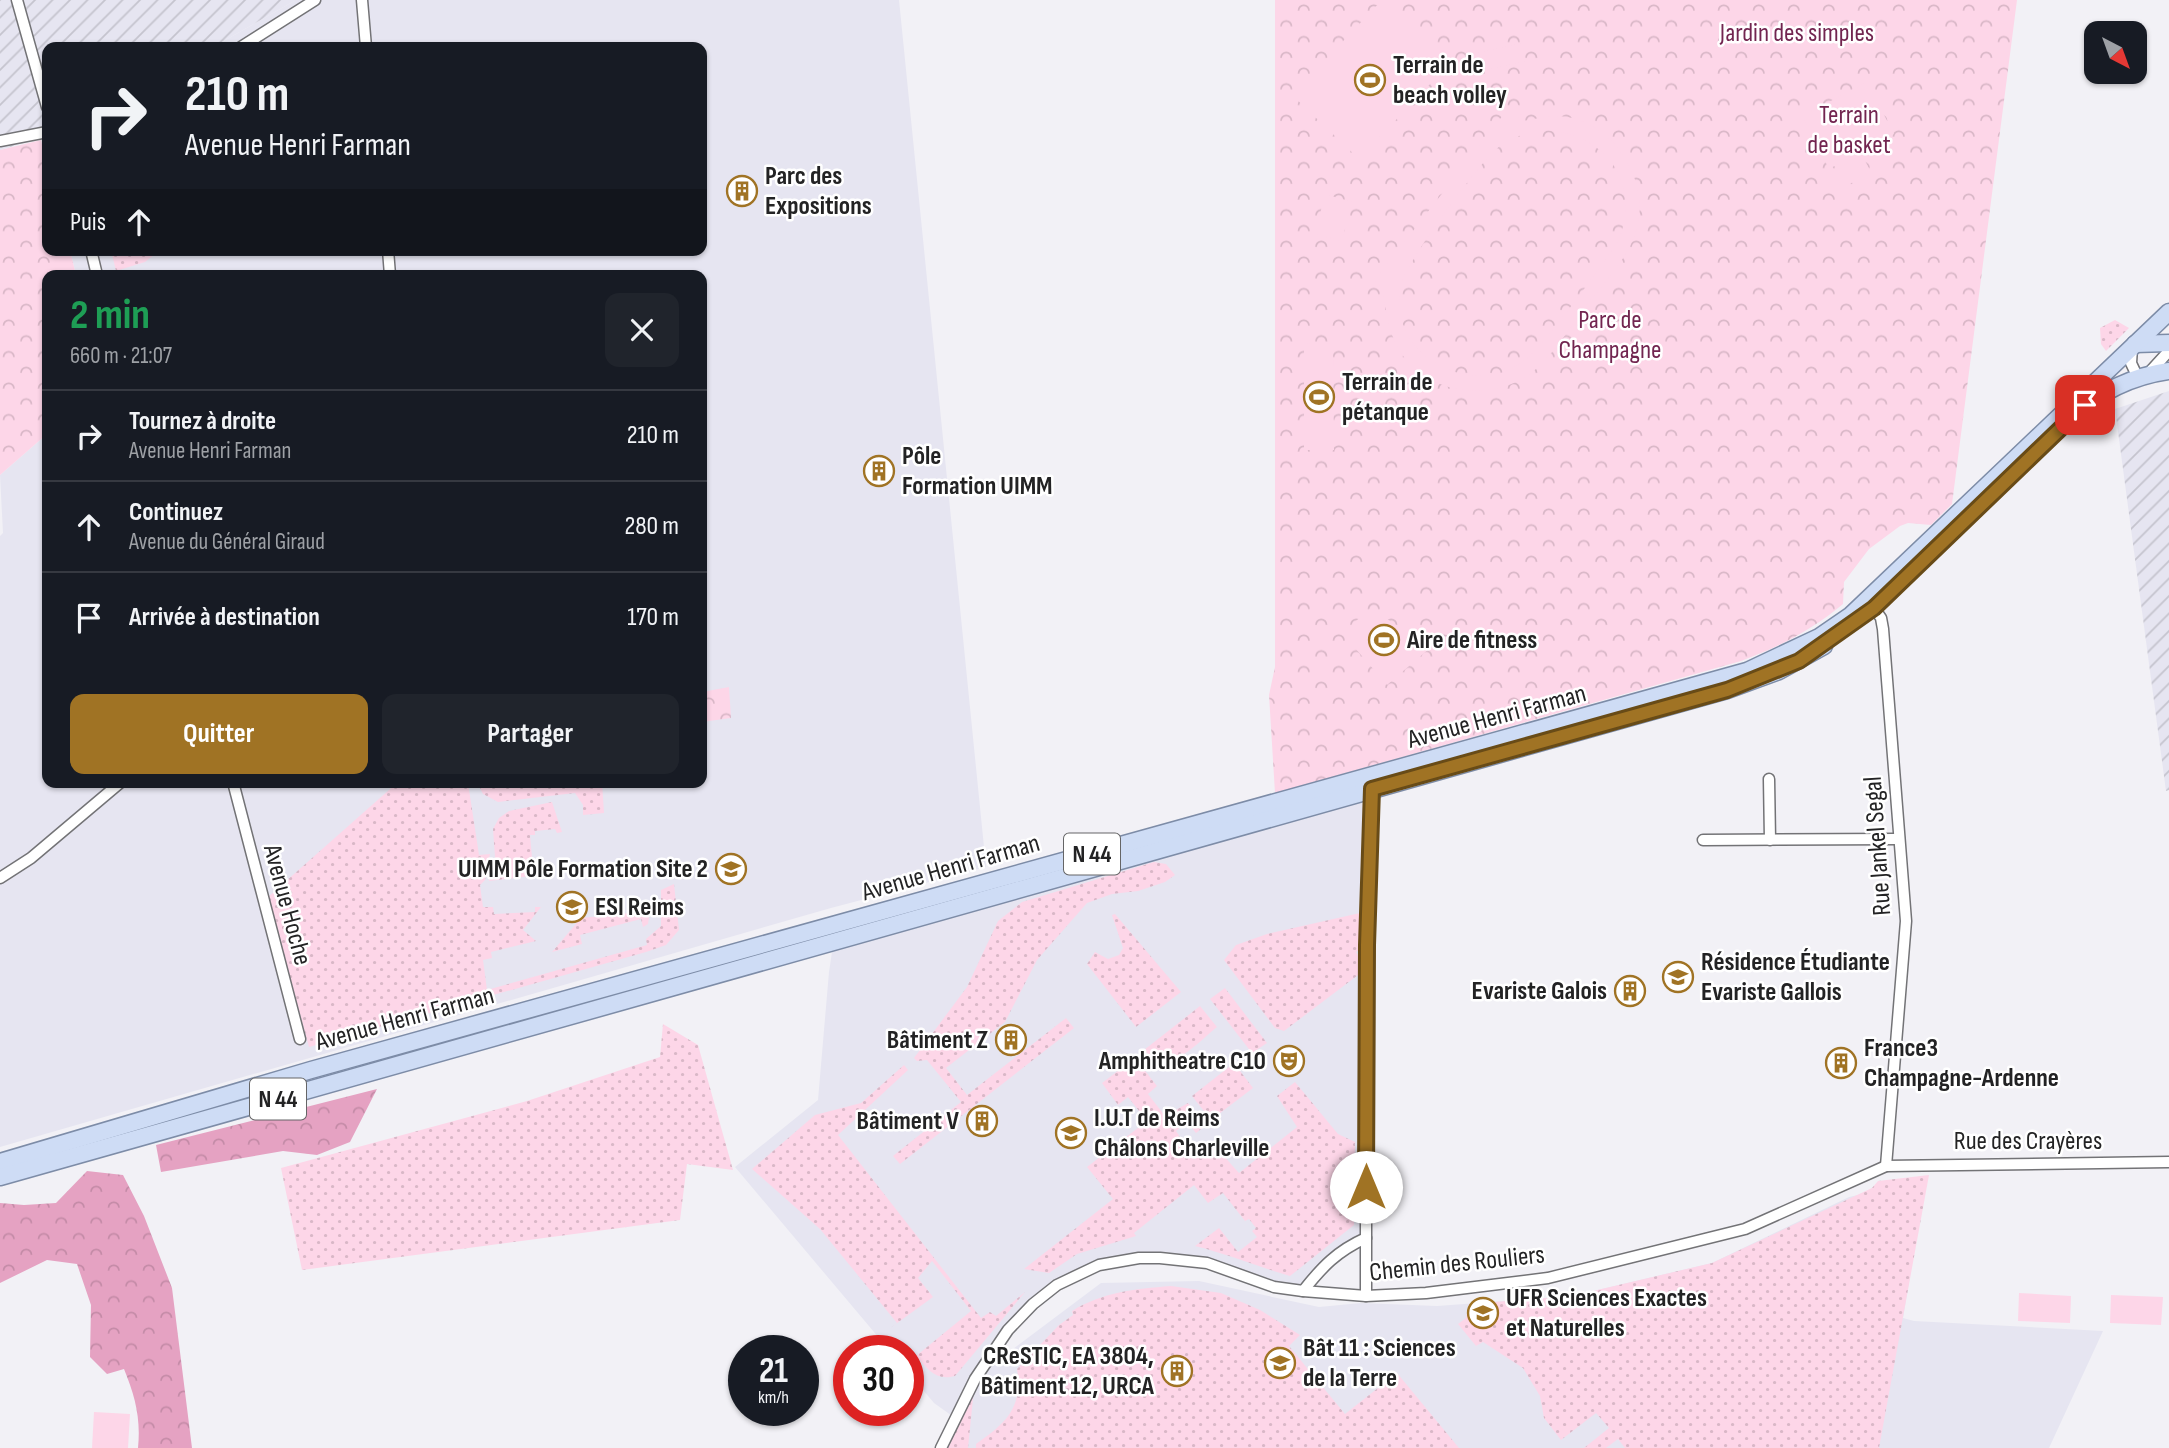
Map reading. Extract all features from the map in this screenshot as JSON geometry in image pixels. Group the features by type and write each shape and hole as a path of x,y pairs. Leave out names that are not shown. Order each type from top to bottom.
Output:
{"main road":[{"path":"2132,344 2166,319"},
{"path":"2132,344 2169,343"},
{"name":"Avenue Henri Farman","path":"0,1162 311,1070 1746,671 1819,637 1851,615 2132,344"},
{"name":"N 44","path":"1874,608 2070,418 2103,393 2142,376 2169,371"},
{"name":"Avenue Henri Farman","path":"0,1177 1758,680 1799,661 1874,608"}],"street":[{"path":"17,0 42,89"},
{"path":"249,42 314,0"},
{"path":"362,0 366,42"},
{"path":"0,141 42,133"},
{"path":"2132,344 2132,363 2142,376 2169,351"},
{"name":"Rue Jankel Segal","path":"1874,608 1881,618 1883,629 1906,921 1886,1166"},
{"path":"1769,779 1770,840"},
{"path":"0,878 32,858 114,788"},
{"name":"Avenue Hoche","path":"235,788 300,1038"},
{"path":"1366,1296 1367,945 1372,789"},
{"path":"1703,840 1899,839"},
{"name":"Rue des Crayères","path":"1886,1166 2169,1162"},
{"name":"Chemin des Rouliers","path":"941,1448 975,1379 1008,1330 1033,1304 1057,1285 1099,1265 1139,1258 1207,1263 1274,1287 1366,1296 1426,1293 1548,1278 1745,1229 1886,1166"},
{"path":"1303,1291 1325,1262 1343,1248 1366,1237"}],"shaded area":[{"path":"0,0 296,0 222,42 42,42 42,137 0,150"},
{"path":"296,0 899,0 986,867 831,908 0,1147 0,536 3,533 0,475 42,438 42,788 707,788 707,270 75,270 71,256 707,256 707,42 222,42"},
{"path":"2169,391 2169,790 2166,791 2115,409"},
{"path":"1372,789 1365,1238 1344,1248 1303,1291 1183,1260 1099,1265 1033,1304 986,1363 1001,1358 1101,1283 1199,1281 1319,1307 1361,1303 1437,1306 1572,1296 1712,1263 1849,1197 1926,1180 1903,1318 1914,1321 2103,1331 2049,1448 941,1448 955,1418 934,1403 924,1391 924,1335 877,1335 735,1167 818,1100 829,972 832,952 838,941"}],"green space":[{"name":"Parc de Champagne","path":"1275,0 2017,0 1952,504 1931,525 1908,523 1900,526 1869,549 1844,582 1843,604 1807,630 1769,650 1741,661 1275,793 1269,695 1275,667"},
{"name":"Terrain de beach volley","path":"1381,1 1449,64 1359,159 1292,95"},
{"path":"1522,43 1526,61 1481,71 1477,53"},
{"name":"Terrain de basket","path":"1867,82 1894,134 1829,169 1802,116"},
{"path":"1514,101 1524,111 1518,118 1522,121 1554,116 1574,118 1592,126 1621,152 1631,170 1638,189 1640,209 1637,228 1628,250 1550,355 1519,381 1500,388 1479,391 1439,384 1421,374 1406,360 1395,342 1381,286 1374,281","holes":["1537,130 1559,132 1596,147 1610,160 1619,175 1625,194 1625,214 1620,237 1563,317 1526,359 1509,370 1490,376 1465,375 1448,370 1420,350 1409,337 1402,321 1399,304 1401,285 1406,273 1442,216 1494,151 1509,141"]},
{"path":"41,140 42,256 71,256 75,270 42,270 42,438 0,475 0,150"},
{"path":"1862,155 1871,172 1839,190 1831,172"},
{"path":"1325,194 1352,202 1342,241 1315,234"},
{"path":"112,256 152,256 145,262 116,270"},
{"path":"2115,320 2129,328 2106,351 2101,344 2100,328"},
{"name":"Terrain de pétanque","path":"1333,343 1334,450 1304,450 1304,344"},
{"name":"Aire de fitness","path":"1371,608 1430,648 1387,685 1342,633"},
{"path":"729,687 731,718 707,721 707,691"},
{"path":"391,788 469,788 479,855 490,854 485,880 480,885 483,907 493,907 494,914 535,912 535,907 541,907 523,930 536,941 491,952 492,958 483,960 487,990 647,945 646,939 661,926 661,890 674,884 679,930 666,945 646,952 309,1047 268,897"},
{"path":"480,788 602,788 604,813 583,815 583,805 575,793 498,802 483,794"},
{"path":"552,802 562,832 557,833 555,829 535,831 535,835 530,835 534,880 531,876 489,881 495,857 493,829 499,818 509,811"},
{"path":"1154,862 1166,864 1175,875 1165,882 1138,891 1112,894 1087,903 1037,960 1005,1022 946,1068 967,1095 1066,1018 1074,1028 900,1164 893,1156 961,1102 927,1060 917,1061 914,1058 967,987 998,921 1022,902"},
{"path":"650,911 648,924 643,927 641,919 580,935 582,944 552,952 581,918"},
{"path":"1369,911 1367,945 1356,952 1366,969 1284,1031 1275,1028 1224,960 1236,945 1267,934"},
{"path":"1115,914 1181,992 1136,1027 1087,964 1095,952 1108,959 1119,955 1123,948 1112,915"},
{"path":"1225,988 1267,1043 1252,1053 1210,999"},
{"path":"1200,1006 1217,1027 1191,1049 1181,1056 1162,1061 1153,1058 1144,1050"},
{"path":"663,1024 698,1045 733,1170 687,1164 680,1220 302,1270 281,1168 527,1101 660,1057"},
{"path":"1135,1058 1157,1086 1148,1094 1165,1116 1188,1103 1206,1125 1196,1133 1187,1122 1176,1131 1195,1159 1214,1145 1239,1173 1297,1127 1277,1096 1295,1082 1338,1134 1355,1142 1354,1225 1290,1276 1195,1246 1219,1228 1238,1252 1257,1237 1252,1231 1256,1228 1249,1219 1245,1221 1223,1193 1208,1203 1194,1185 1134,1233 1136,1236 1077,1254 1049,1273 1024,1269 1113,1199 1087,1167 1147,1121 1128,1097 1118,1105 1102,1083"},
{"path":"1234,1063 1253,1088 1211,1120 1192,1096"},
{"path":"904,1065 908,1070 838,1135 981,1318 990,1312 996,1316 1025,1292 955,1376 942,1377 933,1373 924,1365 924,1349 971,1311 932,1261 918,1278 933,1297 889,1329 897,1323 820,1229 752,1169 815,1115 861,1103"},
{"path":"377,1089 350,1142 317,1155 283,1151 161,1172 156,1145"},
{"path":"87,1171 123,1175 144,1216 172,1288 192,1448 138,1448 136,1407 124,1369 107,1374 90,1357 91,1305 77,1264 47,1260 0,1283 0,1203 56,1203"},
{"path":"1929,1175 1879,1448 1625,1448 1618,1439 1606,1448 1584,1448 1609,1428 1596,1413 1561,1440 1544,1418 1540,1396 1523,1368 1483,1342 1476,1346 1458,1324 1466,1318 1469,1304 1572,1296 1712,1263 1872,1188 1878,1181"},
{"path":"1171,1286 1221,1293 1260,1310 1300,1335 1289,1346 1345,1414 1397,1373 1459,1448 976,1448 976,1444 1004,1421 1015,1404 1017,1369 1059,1325 1073,1315 1072,1311 1107,1296"},
{"path":"2019,1293 2071,1296 2070,1323 2018,1321"},
{"path":"2111,1295 2163,1297 2161,1325 2110,1323"},
{"path":"975,1379 968,1448 938,1448"},
{"path":"94,1412 130,1414 128,1448 92,1448"}],"place":[{"name":"Terrain de beach volley","path":"1370,80"},
{"name":"Parc des Expositions","path":"742,191"},
{"name":"Terrain de pétanque","path":"1319,397"},
{"name":"Pôle Formation UIMM","path":"879,471"},
{"name":"Aire de fitness","path":"1384,640"},
{"name":"UIMM Pôle Formation Site 2","path":"731,869"},
{"name":"ESI Reims","path":"572,907"},
{"name":"Résidence Étudiante Evariste Gallois","path":"1678,977"},
{"name":"Evariste Galois","path":"1630,991"},
{"name":"Bâtiment Z","path":"1011,1040"},
{"name":"Amphitheatre C10","path":"1289,1061"},
{"name":"France3 Champagne-Ardenne","path":"1841,1063"},
{"name":"Bâtiment V","path":"982,1121"},
{"name":"I.U.T de Reims Châlons Charleville","path":"1071,1133"},
{"name":"UFR Sciences Exactes et Naturelles","path":"1483,1313"},
{"name":"Bât 11 : Sciences de la Terre","path":"1280,1363"},
{"name":"CReSTIC, EA 3804, Bâtiment 12, URCA","path":"1177,1371"}],"route":[{"path":"1366,1187 1366,982 1372,789 1727,690 1758,680 1799,661 1855,624 1874,608 2085,405"}],"park label":[{"name":"Jardin des simples","path":"1797,33"}]}
